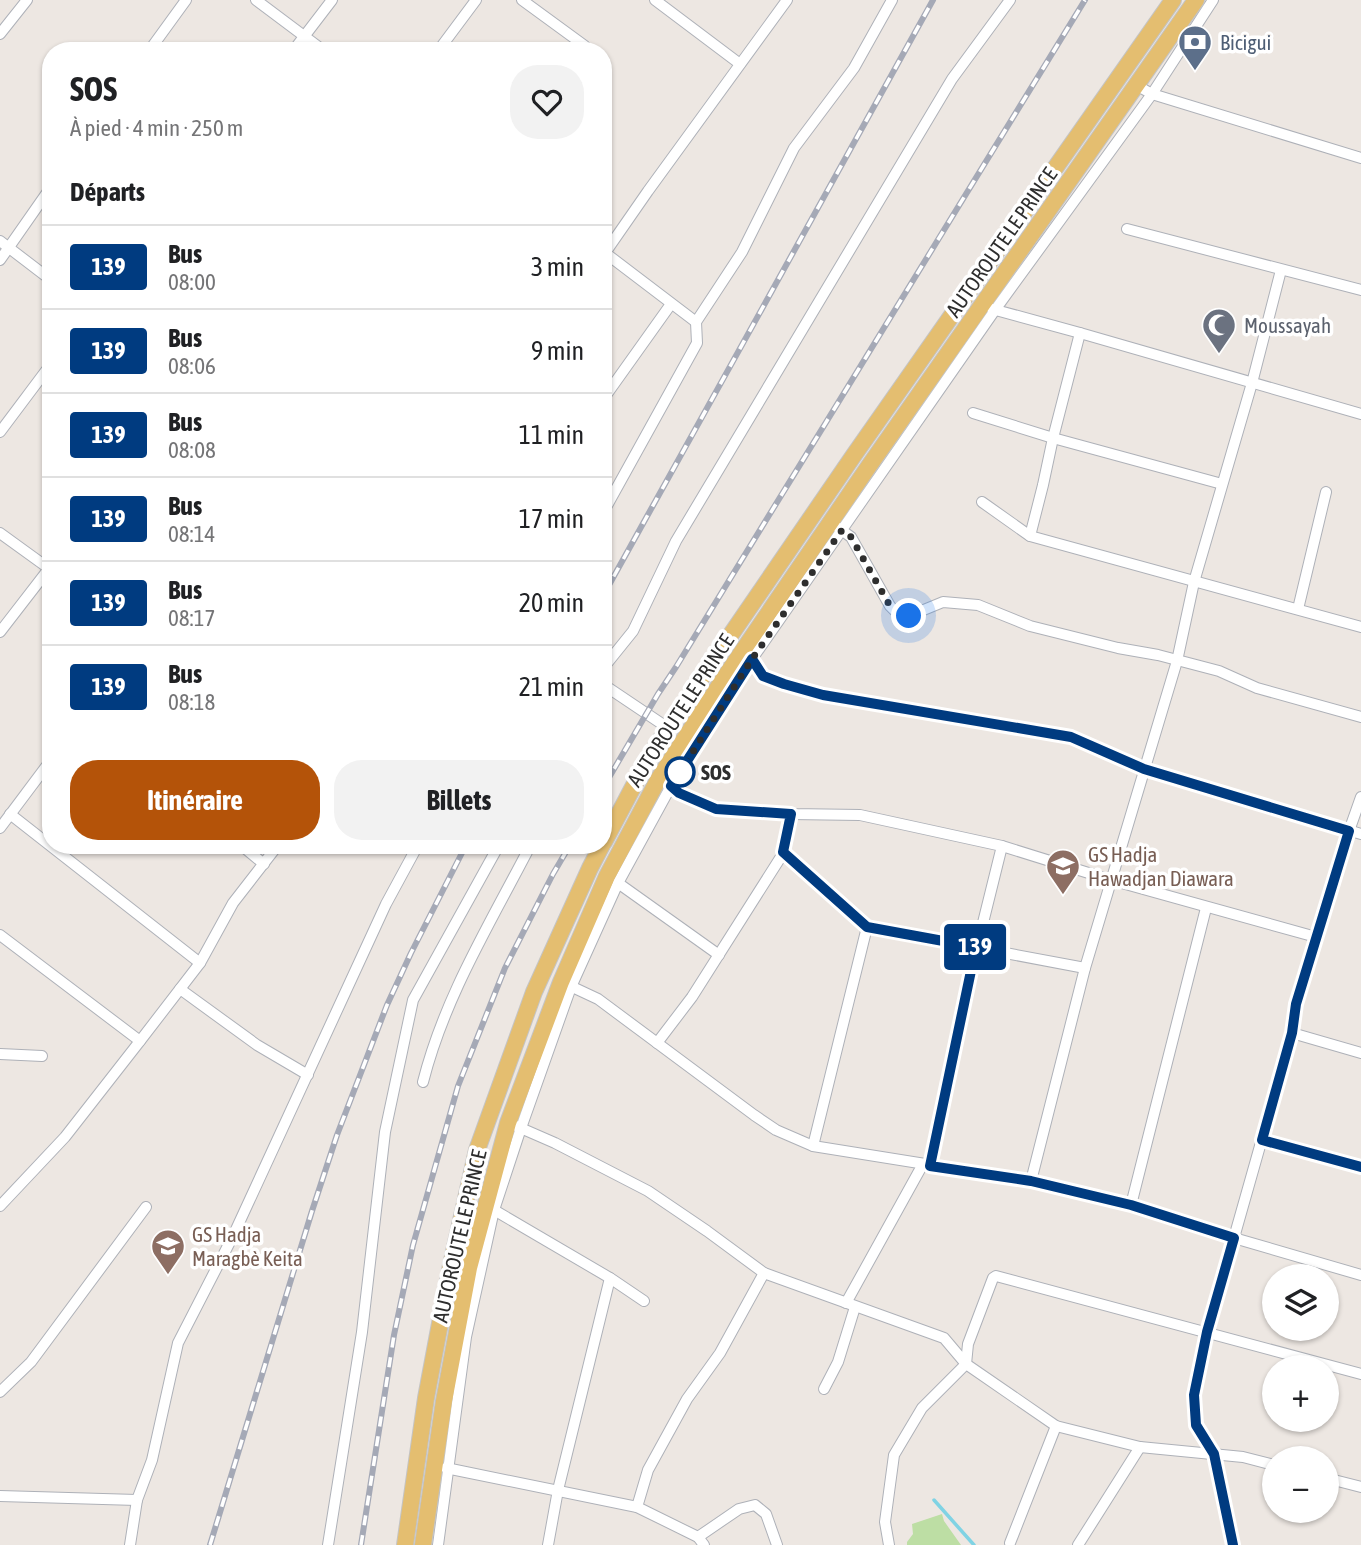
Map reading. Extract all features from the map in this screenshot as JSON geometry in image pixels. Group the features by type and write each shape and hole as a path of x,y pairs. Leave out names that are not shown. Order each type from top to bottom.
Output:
{"main road":[{"name":"AUTOROUTE LE PRINCE","path":"612,827 649,757 668,728 854,455 1173,0"},
{"name":"AUTOROUTE LE PRINCE","path":"423,1545 442,1467 444,1401 469,1268 514,1126 607,876 746,657 988,308 1136,85 1196,0"},
{"name":"AUTOROUTE LE PRINCE","path":"405,1545 426,1398 451,1265 477,1150 534,992 598,854"}],"street":[{"path":"0,34 27,0"},
{"path":"156,42 186,0"},
{"path":"256,0 312,42"},
{"path":"300,42 332,0"},
{"path":"445,42 476,0"},
{"path":"522,0 580,42"},
{"path":"655,0 740,64"},
{"path":"612,242 787,0"},
{"path":"612,497 697,343 696,322 742,251 794,148 854,68 892,0"},
{"path":"612,657 633,631 676,541 952,79 1010,0"},
{"path":"1213,0 1152,94 988,308 1361,414"},
{"path":"1136,85 1152,94 1361,158"},
{"path":"0,260 4,244 42,198"},
{"path":"1127,229 1361,290"},
{"path":"4,244 42,273"},
{"path":"612,259 696,322"},
{"path":"1031,1181 1085,968 1177,661 1194,582 1252,383 1281,270"},
{"path":"612,387 671,304"},
{"path":"1030,536 1080,333"},
{"path":"0,432 42,376"},
{"path":"973,413 1052,438 1222,484"},
{"path":"1297,609 1326,492"},
{"path":"982,502 1030,536 1361,627"},
{"path":"836,526 851,537 890,606 898,614 909,616 943,602 978,605 1030,626 1219,671 1257,688 1361,717"},
{"path":"0,533 42,562"},
{"path":"0,632 42,578"},
{"path":"746,657 763,676 784,684 823,695 1071,737 1144,769 1361,834"},
{"path":"612,690 668,728"},
{"path":"0,828 42,772"},
{"path":"1316,937 1206,908 1002,846 860,815 716,809 679,793 665,782 618,883 566,984 598,999 776,1130 813,1146 1031,1181 1131,1205 1361,1275"},
{"path":"1233,1545 1214,1454 1196,1425 1194,1395 1207,1332 1292,1033 1296,1004 1361,797"},
{"path":"10,814 42,839"},
{"path":"657,1044 692,997 783,852 791,814"},
{"path":"824,1389 838,1362 850,1305 927,1165 976,947 1002,846"},
{"path":"783,852 867,927 1085,968"},
{"path":"61,854 200,963"},
{"path":"252,854 264,864"},
{"path":"0,1206 65,1137 140,1041 200,963 233,903 271,854"},
{"path":"130,1545 137,1500 152,1460 178,1343 233,1236 386,904 413,854"},
{"path":"328,1545 362,1332 385,1132 413,1000 494,854"},
{"path":"423,1082 431,1050 457,986 526,854"},
{"path":"618,883 719,955"},
{"path":"1131,1205 1206,908"},
{"path":"813,1146 867,927"},
{"path":"0,935 140,1041"},
{"path":"180,989 257,1045 308,1075"},
{"path":"1292,1033 1361,1053"},
{"path":"0,1054 42,1056"},
{"path":"438,1545 442,1467 466,1337 514,1126 555,1143 648,1191 764,1273 944,1338 966,1364 1056,1426 1140,1447 1243,1457 1262,1462"},
{"path":"1262,1140 1361,1167"},
{"path":"0,1392 31,1362 146,1207"},
{"path":"494,1210 610,1278 643,1301"},
{"path":"637,1507 648,1470 687,1399 720,1353 764,1273"},
{"path":"889,1545 885,1522 894,1455 922,1409 966,1364 968,1345 996,1276 1361,1374"},
{"path":"548,1545 558,1490 610,1278"},
{"path":"1010,1543 1056,1426"},
{"path":"1078,1545 1140,1447"},
{"path":"442,1467 637,1507 701,1541 739,1509 755,1505 766,1514 777,1545"},
{"path":"1339,1482 1361,1488"},
{"path":"0,1496 137,1500"}],"green space":[{"path":"942,1514 961,1545 907,1545 913,1534 912,1524"}],"waterway":[{"path":"934,1500 974,1545"}],"railway":[{"path":"612,580 933,0"},
{"path":"612,772 1085,0"},
{"path":"210,1545 337,1135 387,1005 461,854"},
{"path":"361,1545 394,1335 413,1245 458,1086 505,968 565,854"}],"bus line":[{"name":"139","path":"1233,1545 1214,1454 1196,1425 1194,1395 1207,1332 1234,1238 1131,1205 1031,1181 930,1166 976,947 867,927 783,852 791,814 716,809 679,793 671,786 752,659 763,676 784,684 823,695 1071,737 1144,769 1349,831 1296,1004 1292,1033 1262,1140 1361,1167"}],"place":[{"name":"Bicigui","path":"1195,72"},
{"name":"Moussayah","path":"1219,355"},
{"name":"SOS","path":"680,772"},
{"name":"GS Hadja Hawadjan Diawara","path":"1063,896"},
{"name":"GS Hadja Maragbè Keita","path":"168,1276"}],"route":[{"path":"680,772 752,659 842,530 851,537 890,606 898,614 909,616"}]}
